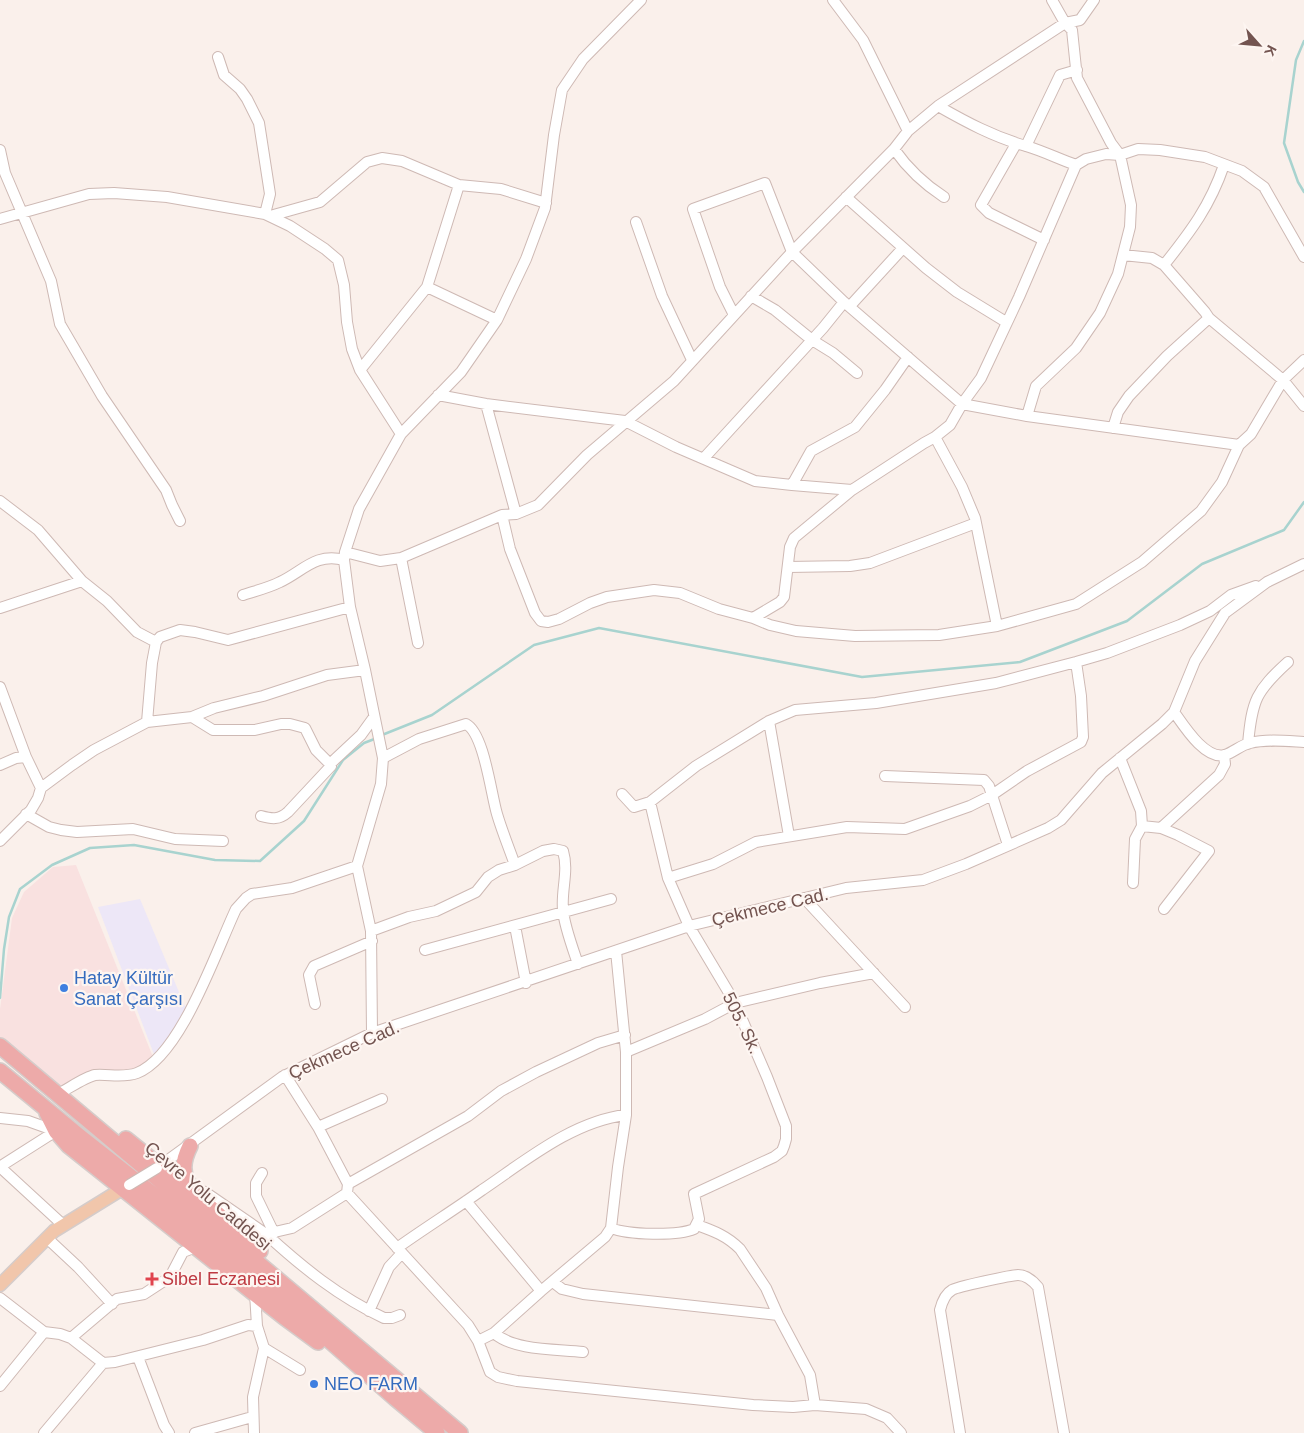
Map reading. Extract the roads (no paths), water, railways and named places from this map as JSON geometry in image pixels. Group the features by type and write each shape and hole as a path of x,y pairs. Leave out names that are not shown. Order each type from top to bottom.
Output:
{"highway":[{"name":"Çevre Yolu Caddesi","path":"0,1046 460,1433"},
{"name":"Çevre Yolu Caddesi","path":"0,1071 78,1136 254,1274 436,1433"},
{"path":"55,1092 90,1111 199,1198 300,1287 388,1373"},
{"path":"43,1105 56,1131 69,1146 125,1187 196,1247 284,1317 395,1398"},
{"path":"190,1146 184,1157 183,1169 188,1183 199,1198"}],"main road":[{"path":"0,1285 62,1224 125,1187"}],"street":[{"path":"372,1034 371,936 356,866 381,784 383,758 350,607 344,556 359,509 402,434 461,372 497,320 526,259 546,203 554,134 562,90 583,59 640,0"},
{"path":"833,0 863,40 908,131"},
{"path":"1027,416 1036,386 1076,348 1100,313 1118,274 1130,227 1131,205 1120,155 1111,144 1077,78 1072,30 1052,0"},
{"path":"243,595 281,582 318,560 344,556 380,561 401,558 502,515 516,514 538,505 587,455 674,381 792,252 894,149 908,131 938,106 1066,23 1080,20 1094,0"},
{"path":"218,57 224,75 240,89 259,123 270,194 268,215"},
{"path":"1044,240 990,213 981,205 1021,145 1060,75 1076,70"},
{"path":"938,106 973,126 1076,165"},
{"path":"894,149 905,164 926,185 944,197"},
{"path":"753,618 780,602 784,597 790,546 794,538 852,490 924,442 935,437 950,425 980,378 1044,240 1076,165 1086,159 1106,154 1120,155 1138,149 1160,150 1205,157 1242,171 1264,187 1304,257"},
{"path":"0,150 5,172 51,281 60,324 79,353 102,396 166,490 180,521"},
{"path":"268,215 320,202 367,162 382,158 402,161 459,185 501,189 546,203"},
{"path":"1164,265 1193,228 1216,189 1224,165"},
{"path":"734,314 720,287 693,209 765,183 792,252 847,304 962,404 1027,416 1239,445"},
{"path":"360,370 427,287 459,185"},
{"path":"0,219 89,194 114,193 167,197 268,215 290,226 338,260 344,285 347,322 352,349 360,370 402,434"},
{"path":"846,197 903,248 957,292 1006,322"},
{"path":"636,222 662,296 692,360"},
{"path":"704,458 812,340 903,248"},
{"path":"1123,255 1152,258 1164,265 1209,318 1283,380 1304,406"},
{"path":"427,287 497,320"},
{"path":"752,296 775,310 857,373"},
{"path":"1113,428 1118,412 1129,396 1167,356 1209,318"},
{"path":"792,485 811,451 855,428 908,358"},
{"path":"502,515 510,549 535,614 541,621 548,622 559,619 590,603 607,597 654,590 680,593 719,609 796,631 855,636 939,635 997,626 1076,604 1142,562 1201,511 1222,482 1239,445 1251,434 1283,380 1304,360"},
{"path":"438,396 486,404 625,421 676,447 755,481 852,490"},
{"path":"486,404 516,514"},
{"path":"935,437 962,487 976,523 997,626"},
{"path":"0,501 38,530 82,581 137,632 156,642"},
{"path":"788,567 850,566 870,563 976,523"},
{"path":"401,558 418,643"},
{"name":"Çekmece Cad.","path":"125,1187 190,1146 285,1075 372,1034 526,983 688,926 846,888 923,880 966,864 1048,828 1061,820 1102,773 1174,712 1195,661 1226,613 1267,582 1304,564"},
{"path":"1292,570 1304,570"},
{"path":"0,608 82,581"},
{"path":"622,794 634,807 650,802 696,766 769,721 795,710 876,703 996,683 1076,662 1180,625 1210,611 1231,595 1267,582"},
{"path":"146,722 152,663 156,642 160,637 180,630 228,640 350,607"},
{"path":"668,878 713,864 756,842 846,827 905,829 970,806 992,795 1027,771 1081,742 1083,737 1081,696 1076,662"},
{"path":"1248,744 1250,716 1257,696 1264,686 1288,662"},
{"path":"0,841 31,810 41,788 94,750 146,722 192,717 214,708 263,696 327,675 365,670"},
{"path":"0,687 26,757 41,788"},
{"path":"1174,712 1195,740 1205,749 1215,754 1224,755 1248,744 1284,740 1304,742"},
{"path":"192,717 213,730 255,730 281,724 305,728 316,750 330,764"},
{"path":"261,816 272,819 281,818 288,812 331,766 330,764 361,735 374,718"},
{"path":"769,721 789,836"},
{"path":"383,758 418,739 466,724 470,726 482,750 496,812 514,865"},
{"path":"1162,828 1220,775 1225,764 1224,755"},
{"path":"0,765 16,758 26,757"},
{"path":"1120,758 1141,811 1142,826 1135,839 1133,883"},
{"path":"885,776 984,780 989,786 1008,845"},
{"name":"505. Sk.","path":"650,802 668,878 688,926 735,1003 786,1126 784,1146 782,1151 774,1157 694,1194 699,1212 697,1225"},
{"path":"26,814 49,827 60,830 77,832 133,829 175,839 223,841"},
{"path":"1142,826 1162,828 1209,851 1164,909"},
{"path":"315,1004 309,975 314,966 409,917 436,911 476,892 488,877 543,850 554,849 563,851 566,860 562,892 563,913 578,964"},
{"path":"55,1092 93,1075 137,1073 154,1062 186,1019 236,909 246,898 252,894 292,888 356,866"},
{"path":"804,898 904,1007"},
{"path":"425,950 611,899"},
{"path":"514,926 526,983"},
{"path":"478,1341 494,1333 605,1237 611,1228 626,1115 625,1035 616,951"},
{"path":"626,1052 705,1019 735,1003 820,983 874,973"},
{"path":"270,1234 292,1228 348,1189 468,1116 501,1091 536,1072 598,1043 625,1035"},
{"path":"285,1075 318,1128 348,1189 399,1250 468,1325 478,1341 490,1372 498,1377 753,1405 793,1407 815,1405 866,1409 887,1418 901,1433"},
{"path":"318,1128 382,1098"},
{"path":"369,1311 399,1250 528,1158 574,1130 603,1119 626,1115"},
{"path":"0,1118 28,1121 56,1131"},
{"path":"56,1131 0,1167 62,1224"},
{"path":"262,1173 256,1183 256,1196 270,1234"},
{"path":"199,1198 205,1192 270,1234 296,1261 338,1293 384,1318 400,1315"},
{"path":"466,1201 541,1291"},
{"path":"611,1228 621,1232 673,1233 690,1231 697,1225 722,1234 740,1249 766,1288 810,1376 815,1405"},
{"path":"48,1239 78,1267 112,1304"},
{"path":"70,1338 116,1299 144,1294 170,1277 183,1252 196,1247"},
{"path":"960,1433 940,1310 941,1305 953,1289 1018,1275 1031,1280 1038,1287 1064,1433"},
{"path":"553,1282 562,1289 583,1294 778,1315"},
{"path":"254,1293 257,1326 264,1348 253,1397 252,1417 254,1433"},
{"path":"0,1298 44,1332 60,1334 70,1338 102,1363 138,1357 203,1340 248,1325 257,1326"},
{"path":"0,1386 44,1332"},
{"path":"494,1333 503,1340 515,1345 583,1352"},
{"path":"264,1348 300,1370"},
{"path":"138,1357 164,1425 169,1433"},
{"path":"44,1433 102,1363"},
{"path":"195,1433 252,1417"}],"waterway":[{"path":"1304,41 1296,60 1284,143 1298,182 1304,192"},
{"path":"382,735 432,715 534,645 599,628 862,677 1020,662 1127,621 1202,564 1284,530 1304,502"},
{"path":"0,998 9,917 20,889 52,865 90,848 134,845 215,860 260,861 304,821 343,760 364,743 377,738"}],"place":[{"name":"Hatay Kültür Sanat Çarşısı","path":"64,988"},
{"name":"Sibel Eczanesi","path":"152,1279"},
{"name":"NEO FARM","path":"314,1384"}]}
